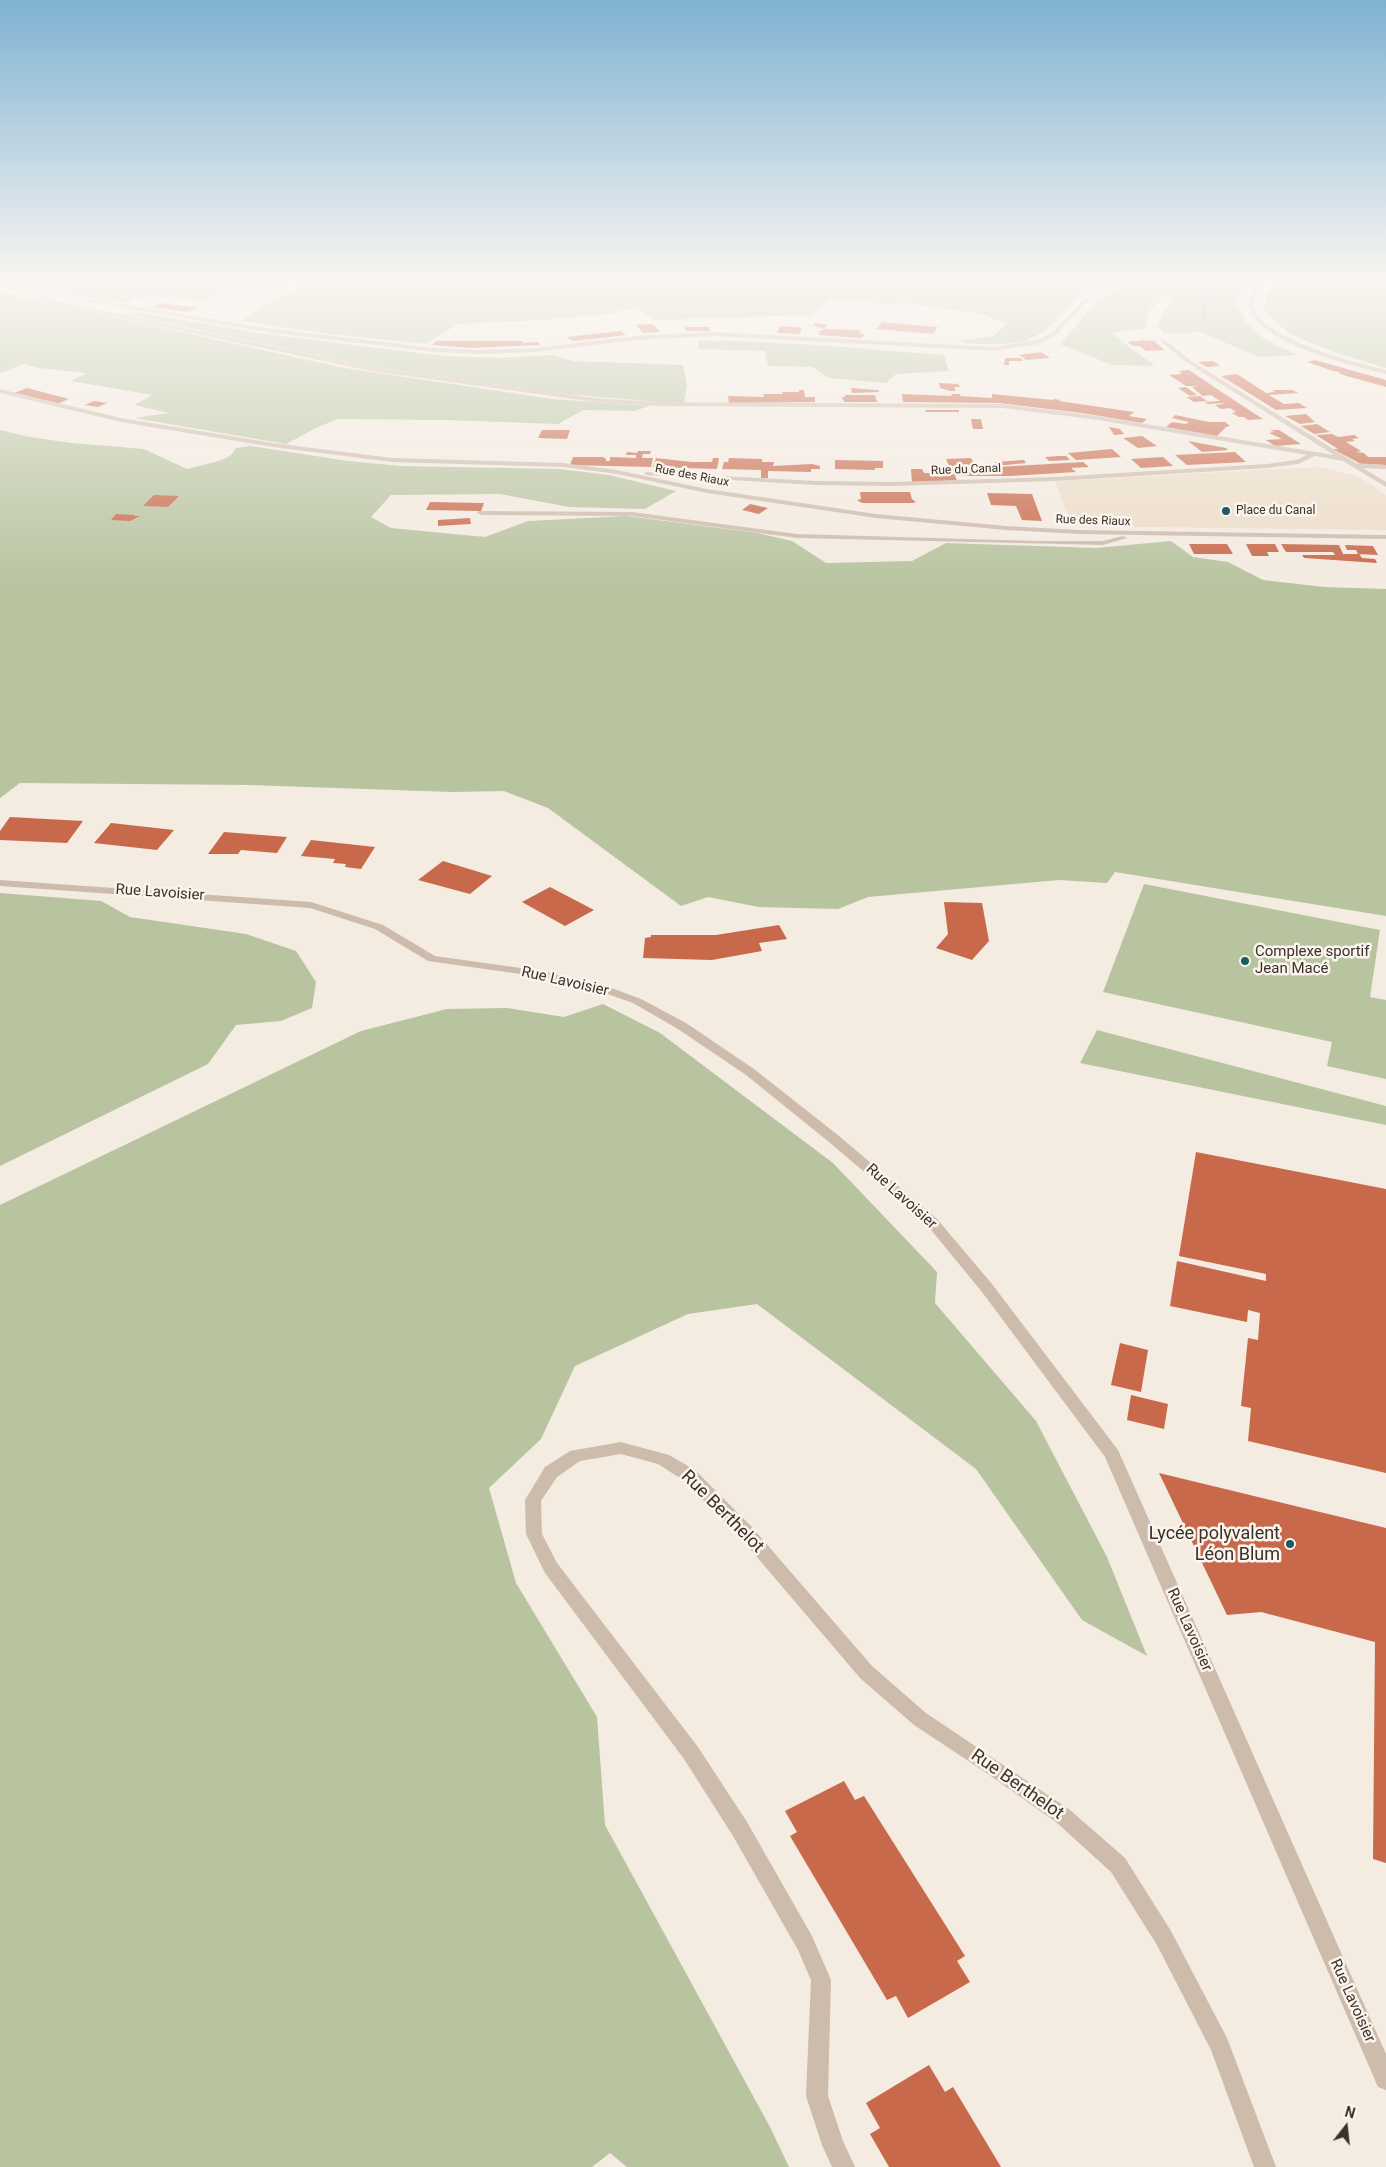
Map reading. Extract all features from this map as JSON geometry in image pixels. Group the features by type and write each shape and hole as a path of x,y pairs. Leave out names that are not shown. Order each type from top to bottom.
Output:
{"street":[{"path":"473,383 595,400 656,404 1002,406 1092,417 1343,459"},
{"path":"1223,383 1386,484"},
{"name":"Rue des Riaux","path":"0,391 121,420 282,446 392,460 563,465 617,472 707,491 876,516 1006,528 1140,534 1288,534 1386,537"},
{"name":"Rue du Canal","path":"617,472 684,474 764,481 831,484 960,483 1267,466 1298,462 1314,454"},
{"path":"1353,465 1386,467"},
{"path":"481,513 632,514 797,536 1103,543 1140,534"},
{"name":"Rue Lavoisier","path":"0,883 311,905 379,927 432,959 534,973 594,985 637,1001 682,1026 750,1072 834,1139 932,1222 987,1288 1112,1454 1386,2079"},
{"name":"Rue Berthelot","path":"844,2167 833,2145 817,2096 821,1980 806,1943 740,1829 691,1753 551,1568 534,1534 533,1500 552,1472 576,1454 621,1448 663,1459 690,1475 746,1531 866,1672 920,1719 992,1766 1063,1816 1118,1865 1164,1938 1220,2045 1265,2167"}],"green space":[{"path":"83,383 446,383 553,399 649,406 635,411 583,410 558,424 338,419 286,444 134,418 169,413 134,405 152,395"},
{"path":"487,383 686,383 687,386 684,402 658,402 565,394"},
{"path":"0,430 30,437 72,443 144,449 187,469 222,460 231,455 236,448 251,446 348,461 402,466 560,469 609,475 676,491 645,509 569,507 500,494 391,495 371,517 391,528 485,537 528,521 627,516 758,533 792,541 826,563 912,561 946,543 1096,548 1171,541 1193,557 1228,562 1263,580 1324,587 1386,589 1386,916 1115,872 1107,883 1059,880 868,897 838,909 759,907 708,897 681,906 548,808 504,791 452,792 249,785 20,783 0,798"},
{"name":"Complexe sportif Jean Macé","path":"1144,884 1380,930 1370,997 1386,1000 1386,1079 1327,1066 1332,1042 1103,992"},
{"path":"0,893 101,901 130,917 246,934 296,951 316,982 312,1008 281,1021 236,1025 208,1064 0,1166"},
{"path":"603,1004 660,1033 833,1163 937,1272 935,1303 1036,1421 1107,1557 1147,1656 1082,1620 976,1469 757,1304 688,1314 575,1366 541,1439 489,1488 516,1583 597,1717 605,1825 770,2127 789,2167 627,2167 610,2153 592,2167 0,2167 0,1205 361,1031 447,1009 507,1008 564,1017"},
{"path":"1097,1030 1386,1106 1386,1125 1080,1063"}],"shaded area":[{"name":"Place du Canal","path":"1318,467 1358,476 1386,495 1386,530 1072,526 1055,481"}],"building":[{"path":"939,383 958,384 960,387 954,387 956,391 940,388"},
{"path":"1182,383 1208,383 1263,419 1248,420 1232,413 1236,412 1230,408 1221,409 1215,405 1224,404 1222,403 1208,404 1204,402 1220,401 1211,395 1203,396 1192,387 1197,386 1186,386"},
{"path":"1233,383 1251,383 1266,393 1275,392 1272,390 1293,390 1298,393 1269,395 1284,404 1299,403 1307,408 1276,410"},
{"path":"1372,383 1386,383 1386,387"},
{"path":"1186,387 1197,395 1190,396 1178,388"},
{"path":"27,388 69,399 57,404 14,393"},
{"path":"851,388 878,390 879,392 852,393"},
{"path":"799,390 804,390 805,397 815,397 815,402 729,403 728,396 764,397 763,394 783,394 782,392 799,392"},
{"path":"902,394 952,396 951,394 960,394 960,396 992,398 992,394 1054,399 1134,412 1129,416 1147,419 1142,423 1082,413 999,403 903,402"},
{"path":"845,395 875,395 877,402 844,402 842,397 845,397"},
{"path":"1200,396 1207,401 1194,402 1186,397"},
{"path":"94,401 107,403 98,407 85,405"},
{"path":"925,410 959,410 959,412 926,412"},
{"path":"1306,414 1315,422 1300,424 1285,416"},
{"path":"1175,415 1209,422 1225,422 1230,426 1226,427 1217,436 1166,427 1172,422 1186,424 1189,422 1172,418"},
{"path":"971,419 981,419 983,429 973,429"},
{"path":"1317,424 1330,432 1314,434 1301,426"},
{"path":"1109,427 1120,429 1124,434 1114,435"},
{"path":"542,430 570,430 567,439 538,438"},
{"path":"1270,430 1279,430 1301,444 1275,446 1266,440 1282,439 1269,433 1274,432"},
{"path":"1332,434 1338,437 1354,435 1359,438 1352,439 1355,441 1346,442 1361,451 1356,452 1364,453 1368,457 1386,457 1386,465 1361,464 1333,449 1338,449 1316,435"},
{"path":"1142,436 1157,446 1138,448 1123,438"},
{"path":"1188,441 1226,448 1228,450 1202,452"},
{"path":"1112,449 1121,457 1076,460 1068,453"},
{"path":"638,451 651,451 650,454 643,454 642,458 653,458 651,467 570,465 573,457 603,457 606,461 610,461 610,457 636,458 636,455 626,455 627,452 637,453"},
{"path":"1235,452 1246,462 1187,465 1175,455"},
{"path":"1066,456 1070,460 1049,461 1045,457"},
{"path":"1163,457 1173,466 1141,468 1131,459"},
{"path":"656,458 712,462 713,458 719,458 717,469 653,467"},
{"path":"729,458 762,459 762,462 774,462 773,466 812,464 820,466 820,469 811,469 811,472 768,471 768,478 761,478 761,470 722,469 724,462 728,462"},
{"path":"971,458 975,465 949,466 946,459"},
{"path":"835,460 883,461 883,468 875,468 875,470 835,469"},
{"path":"1024,460 1026,463 1006,465 996,465 995,462"},
{"path":"1083,462 1089,467 1071,468 1076,472 1010,476 955,476 957,480 912,483 911,469 922,469 924,473 931,473 930,470 949,469 949,467 997,469 997,467"},
{"path":"860,492 910,492 912,499 916,502 862,503 857,500 861,499"},
{"path":"987,493 1032,494 1042,521 1022,520 1016,506 991,505"},
{"path":"154,495 179,496 168,507 143,506"},
{"path":"430,502 484,503 481,511 426,510"},
{"path":"750,504 768,508 759,514 742,510"},
{"path":"116,514 140,516 130,521 111,520"},
{"path":"470,518 471,524 438,526 438,520"},
{"path":"1189,544 1227,544 1233,554 1194,554"},
{"path":"1246,544 1275,544 1279,552 1267,552 1269,556 1252,556"},
{"path":"1281,544 1339,545 1343,554 1359,554 1362,558 1375,559 1377,563 1304,558 1302,555 1335,555 1333,552 1286,552"},
{"path":"1345,545 1373,546 1378,555 1358,554 1356,550 1347,550"},
{"path":"10,817 83,821 67,843 0,840 0,831"},
{"path":"111,823 174,830 157,850 94,843"},
{"path":"224,832 287,837 277,853 241,850 238,854 208,854"},
{"path":"311,840 375,847 361,869 345,867 346,864 333,863 335,859 301,856"},
{"path":"443,861 492,876 470,894 418,880"},
{"path":"550,887 594,910 565,926 522,902"},
{"path":"944,902 982,903 989,941 972,960 936,948 948,934"},
{"path":"779,925 787,939 759,943 762,951 712,960 643,958 645,938 651,937 651,935 716,935"},
{"path":"1196,1152 1386,1189 1386,1473 1248,1441 1251,1408 1241,1406 1248,1338 1258,1340 1260,1313 1248,1310 1247,1322 1170,1306 1177,1261 1266,1281 1266,1274 1179,1256"},
{"path":"1120,1343 1148,1350 1141,1392 1111,1385"},
{"path":"1131,1395 1168,1404 1164,1429 1127,1420"},
{"path":"1159,1473 1386,1528 1386,1863 1373,1859 1375,1642 1261,1612 1227,1615"},
{"path":"844,1781 855,1800 864,1796 965,1956 957,1961 970,1982 908,2018 896,1996 887,2000 790,1836 797,1832 785,1811"},
{"path":"929,2065 945,2092 953,2087 1001,2167 889,2167 870,2134 880,2128 866,2103"}],"place":[{"name":"Place du Canal","path":"1226,511"},
{"name":"Complexe sportif Jean Macé","path":"1245,961"},
{"name":"Lycée polyvalent Léon Blum","path":"1290,1544"}]}
